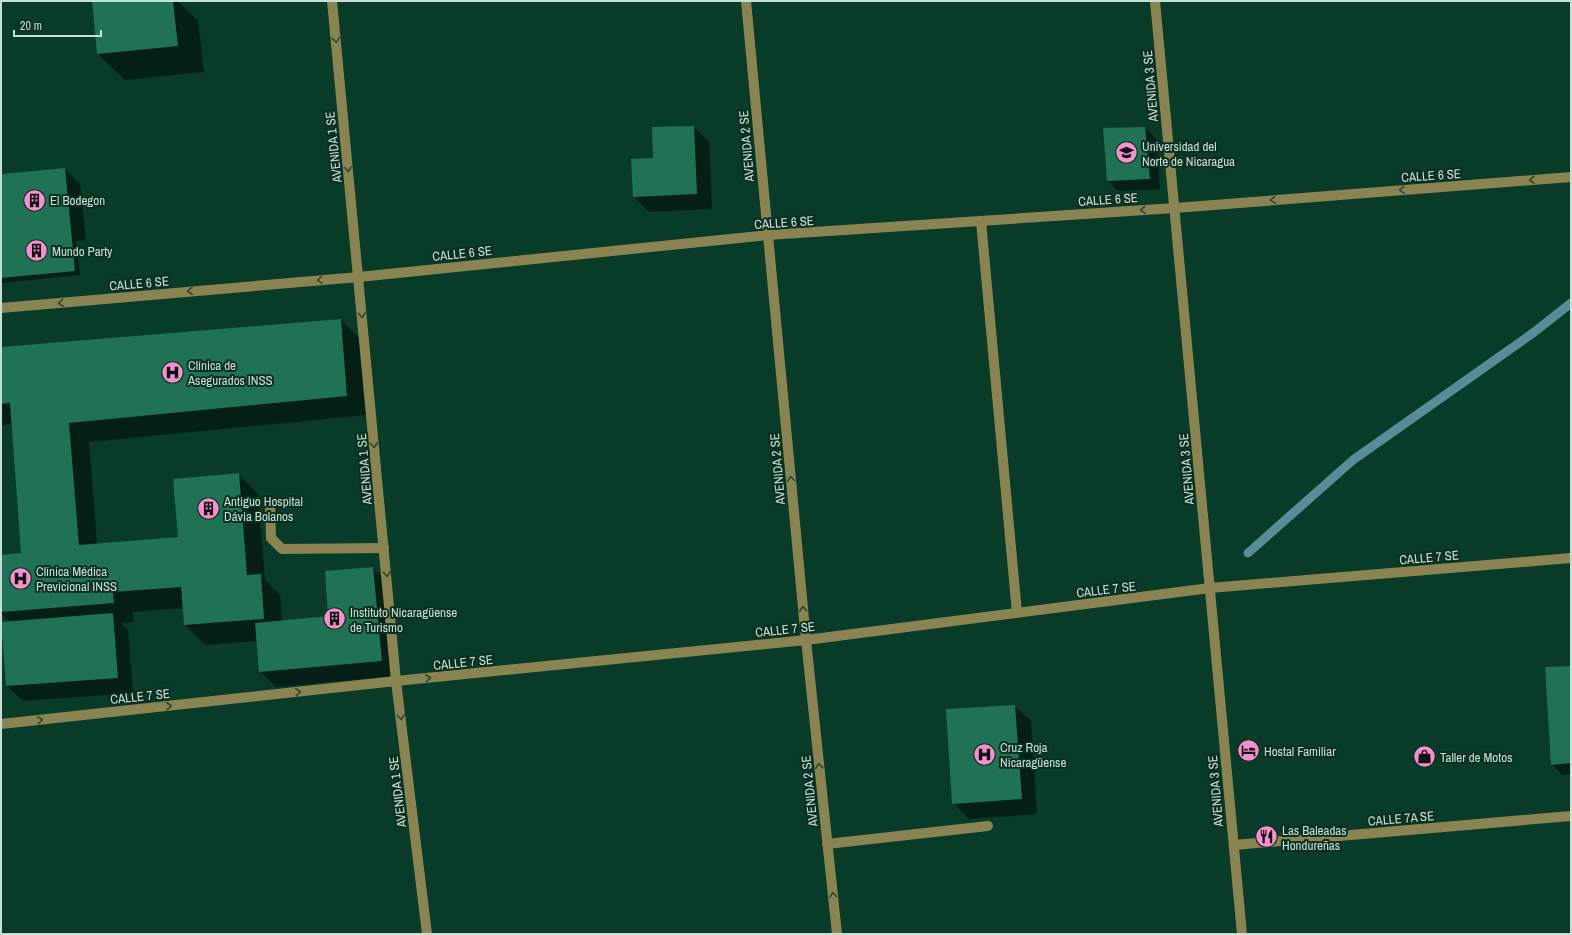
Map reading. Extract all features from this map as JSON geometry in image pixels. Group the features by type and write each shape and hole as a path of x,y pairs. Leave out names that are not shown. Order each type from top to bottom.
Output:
{"street":[{"name":"AVENIDA 1 SE","path":"332,1 396,681 427,934"},
{"name":"AVENIDA 2 SE","path":"746,1 806,640 837,934"},
{"name":"AVENIDA 3 SE","path":"1155,1 1242,934"},
{"name":"CALLE 6 SE","path":"1,308 359,276 768,235 1175,208 1571,177"},
{"path":"981,221 1017,613"},
{"path":"270,502 270,538 282,549 384,548"},
{"name":"CALLE 7 SE","path":"1,724 396,681 806,640 1210,588 1571,558"},
{"name":"CALLE 7A SE","path":"1234,845 1571,816"},
{"path":"827,844 988,826"}],"building":[{"path":"92,1 173,1 178,46 97,54"},
{"path":"694,126 697,194 633,197 631,159 653,158 652,127"},
{"name":"Universidad del Norte de Nicaragua","path":"1145,127 1150,179 1107,181 1103,128"},
{"path":"65,168 75,271 1,278 1,174"},
{"path":"341,319 347,396 69,423 79,545 178,537 173,479 239,473 247,575 261,574 264,619 184,625 181,587 113,592 114,603 1,612 1,555 21,553 10,403 1,404 1,347"},
{"name":"Instituto Nicaragüense de Turismo","path":"373,567 382,661 259,672 255,623 328,616 325,571"},
{"path":"113,613 118,678 6,686 1,622"},
{"path":"1571,666 1571,763 1551,765 1545,667"},
{"name":"Cruz Roja Nicaragüense","path":"1015,705 1022,799 952,804 946,709"}],"waterway":[{"path":"1248,553 1353,460 1533,333 1571,303"}],"place":[{"name":"Universidad del Norte de Nicaragua","path":"1126,153"},
{"name":"El Bodegon","path":"35,200"},
{"name":"Mundo Party","path":"37,251"},
{"name":"Clínica de Asegurados INSS","path":"173,372"},
{"name":"Antiguo Hospital Dávia Bolanos","path":"208,508"},
{"name":"Clínica Médica Previcional INSS","path":"20,578"},
{"name":"Instituto Nicaragüense de Turismo","path":"335,619"},
{"name":"Hostal Familiar","path":"1248,751"},
{"name":"Cruz Roja Nicaragüense","path":"984,754"},
{"name":"Taller de Motos","path":"1424,757"},
{"name":"Las Baleadas Hondureñas","path":"1267,837"}]}
